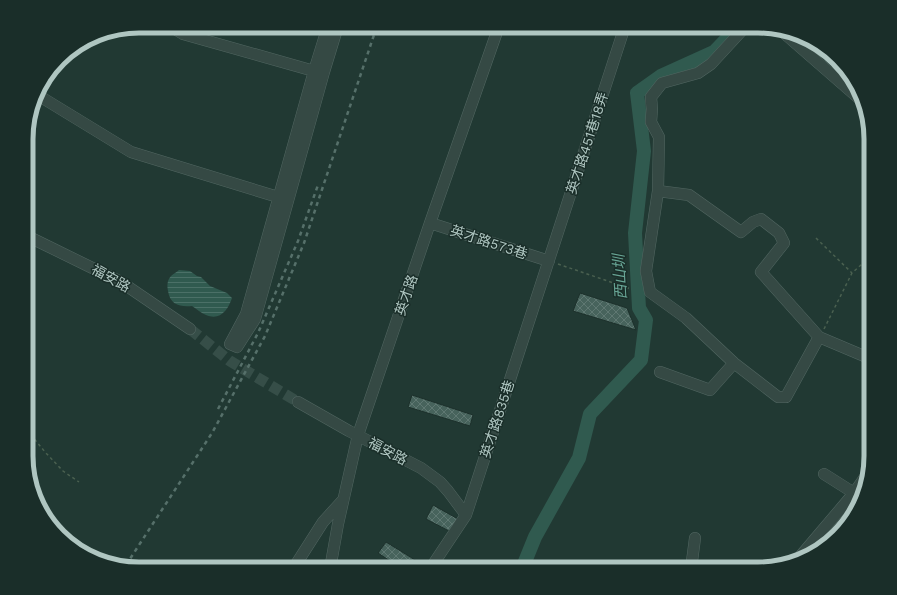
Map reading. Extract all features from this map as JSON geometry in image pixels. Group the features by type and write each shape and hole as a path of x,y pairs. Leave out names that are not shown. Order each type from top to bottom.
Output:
{"street":[{"path":"181,33 319,72"},
{"path":"283,198 255,319 237,347 230,344 246,314 283,198 319,72 327,33"},
{"path":"319,72 335,33"},
{"name":"英才路","path":"331,562 338,524 358,435 497,33"},
{"name":"英才路451巷18弄","path":"549,261 623,33"},
{"path":"740,33 711,64 698,73 662,82 651,97 651,122 659,137 658,191 646,270 650,292 686,318 734,363 778,397 786,397 819,338"},
{"path":"790,38 854,94"},
{"path":"42,98 131,152 283,198"},
{"path":"658,191 689,196 741,232 753,222 761,219 779,233 784,243 761,272 819,338 864,356"},
{"name":"英才路573巷","path":"430,223 549,261"},
{"name":"福安路","path":"33,239 121,282 190,329"},
{"name":"英才路835巷","path":"435,562 466,515 549,261"},
{"path":"660,372 710,390 734,363"},
{"name":"福安路","path":"298,402 421,468 440,482 466,515"},
{"path":"824,474 854,493"},
{"path":"805,551 859,485"},
{"path":"297,562 323,522 344,499"},
{"path":"692,562 696,538"}],"path":[{"path":"816,238 852,273"},
{"path":"549,261 631,289"},
{"path":"819,338 852,273 864,262"},
{"path":"33,437 63,471 79,482"}],"shaded area":[{"path":"179,270 190,271 201,277 210,286 227,293 232,298 226,310 215,317 204,314 192,306 183,306 173,302 169,296 168,283 171,276"}],"building":[{"path":"580,293 627,308 636,330 573,311"},
{"path":"412,395 473,415 470,426 408,407"},
{"path":"433,505 458,519 451,532 426,519"},
{"path":"386,542 418,562 392,562 378,553"}],"waterway":[{"name":"西山圳","path":"525,562 535,537 579,458 590,414 641,360 646,320 639,308 635,233 644,151 637,93 661,76 714,52 732,33"}],"tunnel":[{"path":"190,329 230,361 298,402"}],"railway":[{"path":"128,561 212,433 265,336 304,243 375,33"},
{"path":"218,409 258,333 298,241 318,185"}]}
